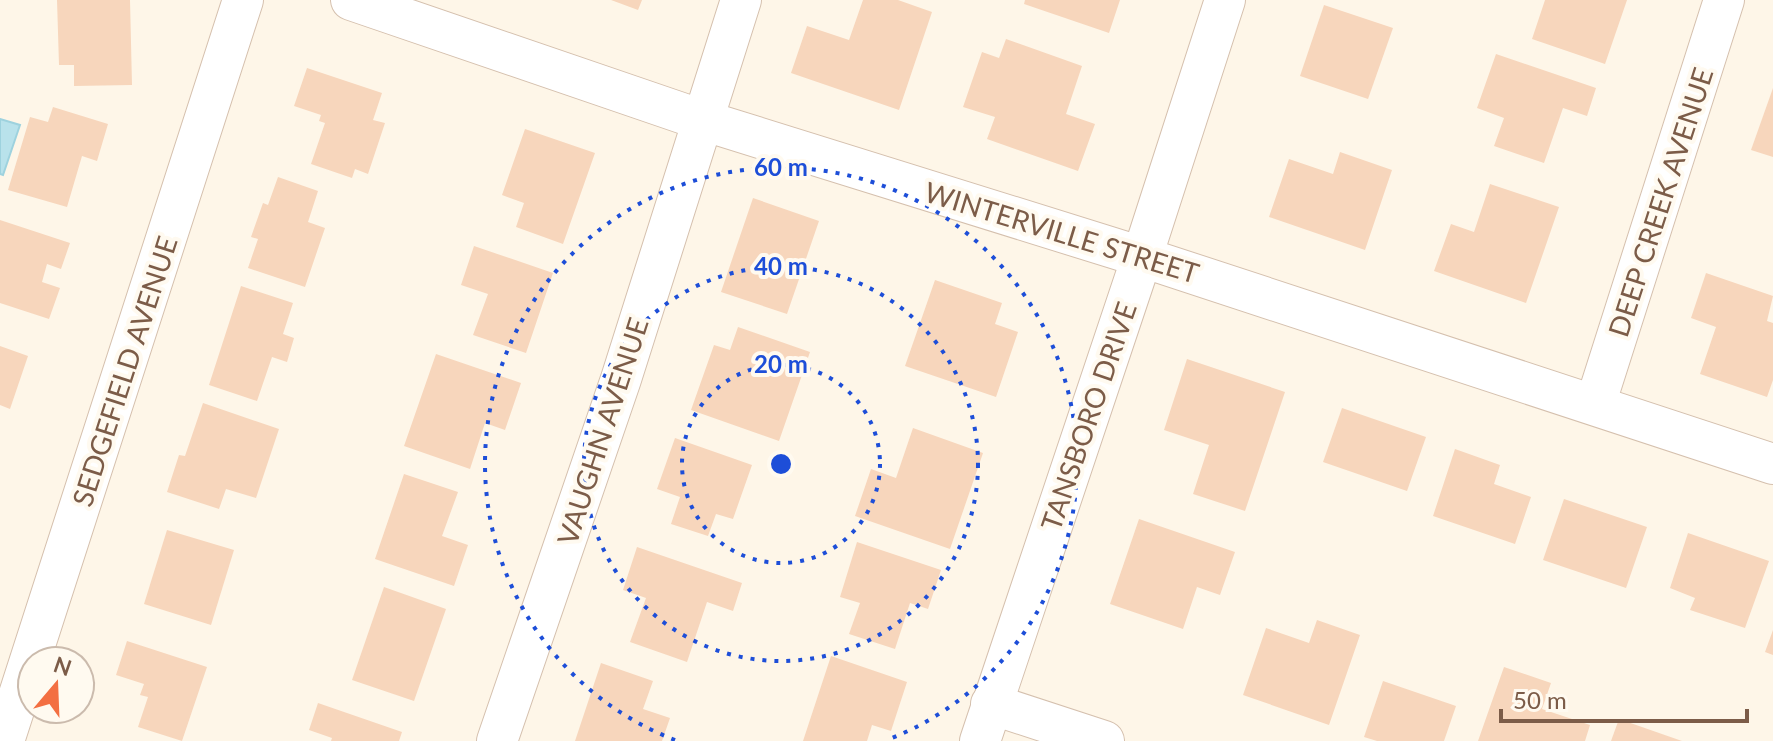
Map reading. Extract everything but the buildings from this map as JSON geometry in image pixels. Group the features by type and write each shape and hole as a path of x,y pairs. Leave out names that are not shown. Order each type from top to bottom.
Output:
{"street":[{"name":"SEDGEFIELD AVENUE","path":"4,741 243,0"},
{"name":"WINTERVILLE STREET","path":"351,0 702,120 1142,257 1773,464"},
{"name":"VAUGHN AVENUE","path":"497,741 621,379 741,0"},
{"name":"TANSBORO DRIVE","path":"980,741 1225,0"},
{"name":"DEEP CREEK AVENUE","path":"1595,405 1724,0"},
{"path":"991,704 1104,741"}],"water":[{"path":"0,119 20,125 3,175 0,174"}]}
